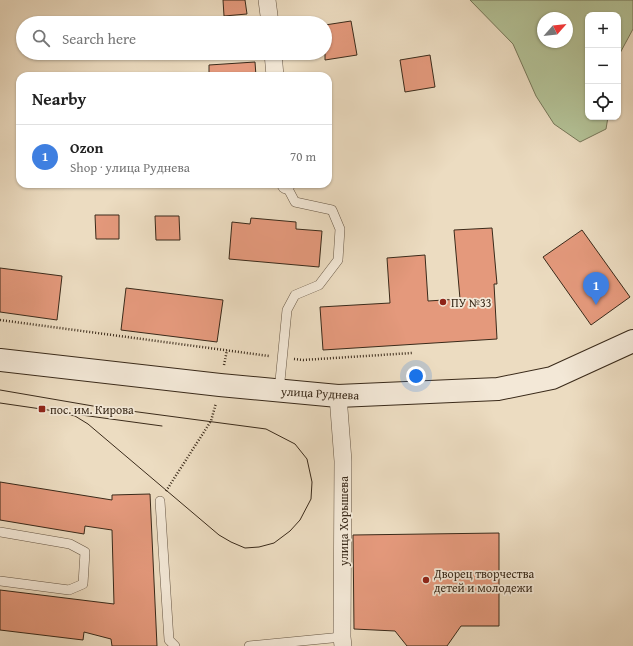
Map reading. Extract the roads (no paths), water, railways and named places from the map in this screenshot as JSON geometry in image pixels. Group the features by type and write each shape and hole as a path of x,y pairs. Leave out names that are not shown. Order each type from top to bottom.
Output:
{"main road":[{"name":"улица Руднева","path":"0,360 220,385 338,396 498,388 552,378 633,341"}],"street":[{"path":"267,0 269,16"},
{"path":"274,60 275,72"},
{"name":"улица Хорышева","path":"338,396 343,461 343,641"}],"lane":[{"path":"279,391 288,310 295,295 319,285 338,260 340,229 332,210 295,202 288,188"},
{"path":"160,501 168,640 175,646"},
{"path":"0,532 70,544 85,552 83,584 69,590 0,581"},
{"path":"249,646 343,641"}],"tram line":[{"path":"0,390 93,406 266,429 295,444 307,459 312,482 311,499 300,520 290,531 274,543 259,547 245,548 219,535 88,424 75,416 55,411 0,403"},
{"path":"74,414 162,426"}],"place":[{"name":"ПУ №33","path":"443,302"},
{"name":"Ozon","path":"596,305"},
{"name":"пос. им. Кирова","path":"42,409"},
{"name":"Дворец творчества детей и молодежи","path":"426,580"}]}
